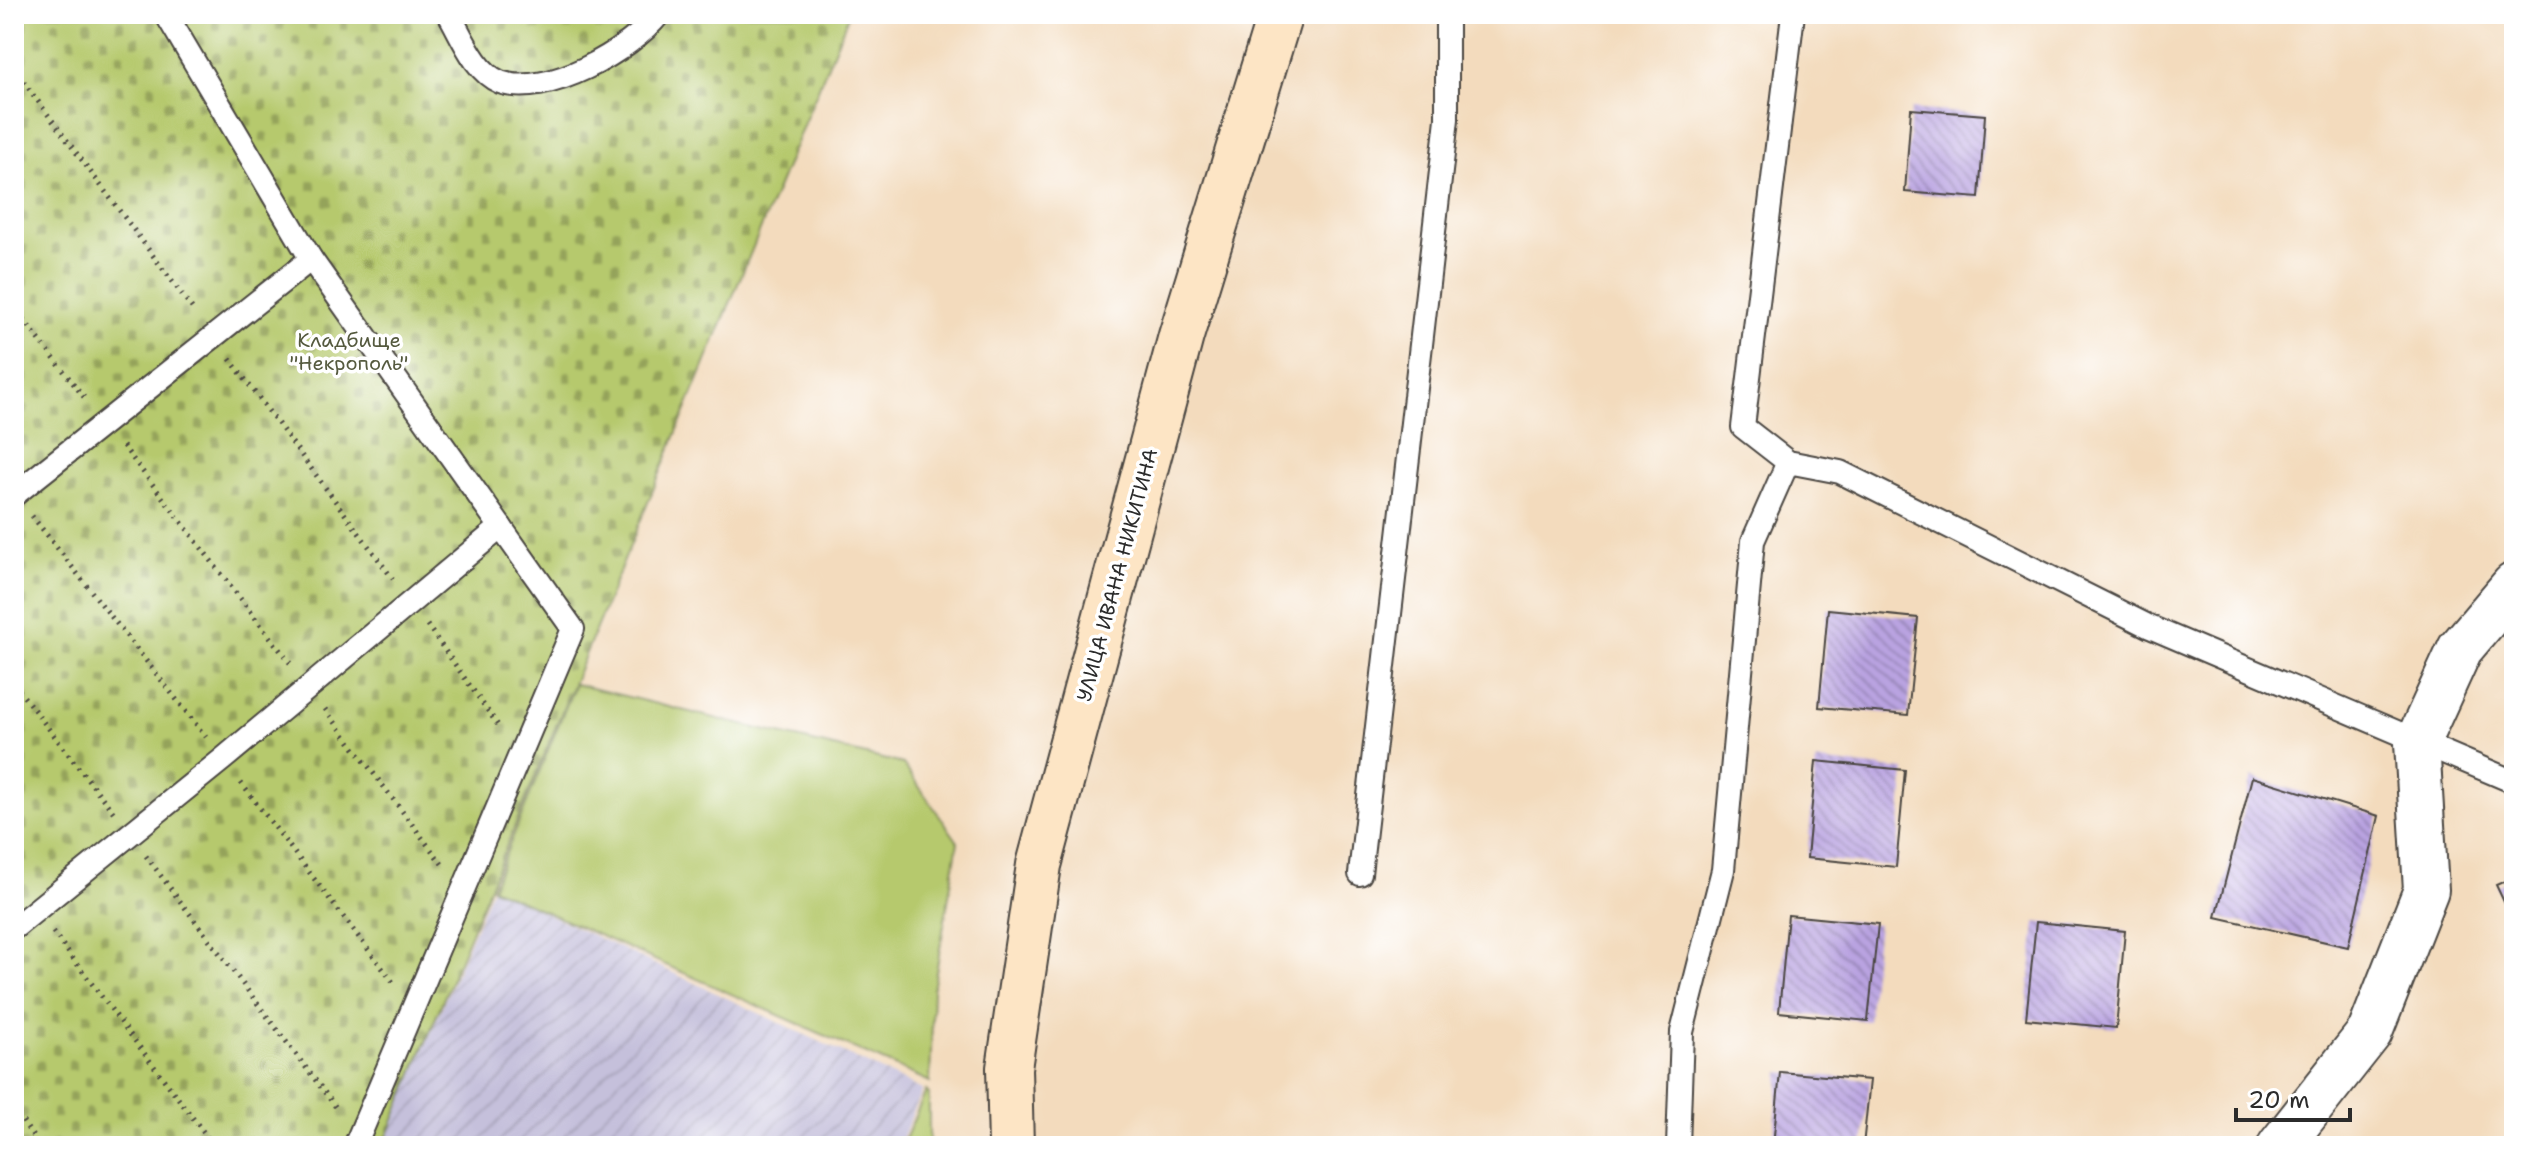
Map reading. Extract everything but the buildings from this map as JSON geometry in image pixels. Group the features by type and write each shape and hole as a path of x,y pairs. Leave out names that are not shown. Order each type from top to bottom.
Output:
{"main road":[{"name":"УЛИЦА ИВАНА НИКИТИНА","path":"1011,1146 1009,1068 1039,865 1181,336 1280,14"}],"street":[{"path":"2280,1146 2370,1032 2426,890 2417,743 2460,649 2514,585"}],"lane":[{"path":"166,14 311,259 573,629 357,1142"},
{"path":"449,14 480,67 499,81 528,87 582,70 610,53 659,14"},
{"path":"1360,874 1447,119 1447,14"},
{"path":"1793,14 1743,427 1788,462 1840,472 2150,627 2514,782"},
{"path":"14,495 311,259"},
{"path":"1678,1146 1682,1032 1723,870 1753,541 1788,462"},
{"path":"14,928 501,527"}],"path":[{"path":"14,69 410,602 520,756"},
{"path":"14,307 463,891"},
{"path":"14,684 130,834 357,1142"},
{"path":"37,910 214,1146"},
{"path":"14,1108 39,1146"}],"shaded area":[{"path":"492,888 923,1090 899,1146 383,1146"}],"green space":[{"name":"Кладбище \"Некрополь\"","path":"14,14 849,14 383,1146 14,1146"},
{"path":"575,684 903,764 958,842 933,990 930,1082 492,888"},
{"path":"926,1091 929,1094 929,1146 902,1146"}]}
